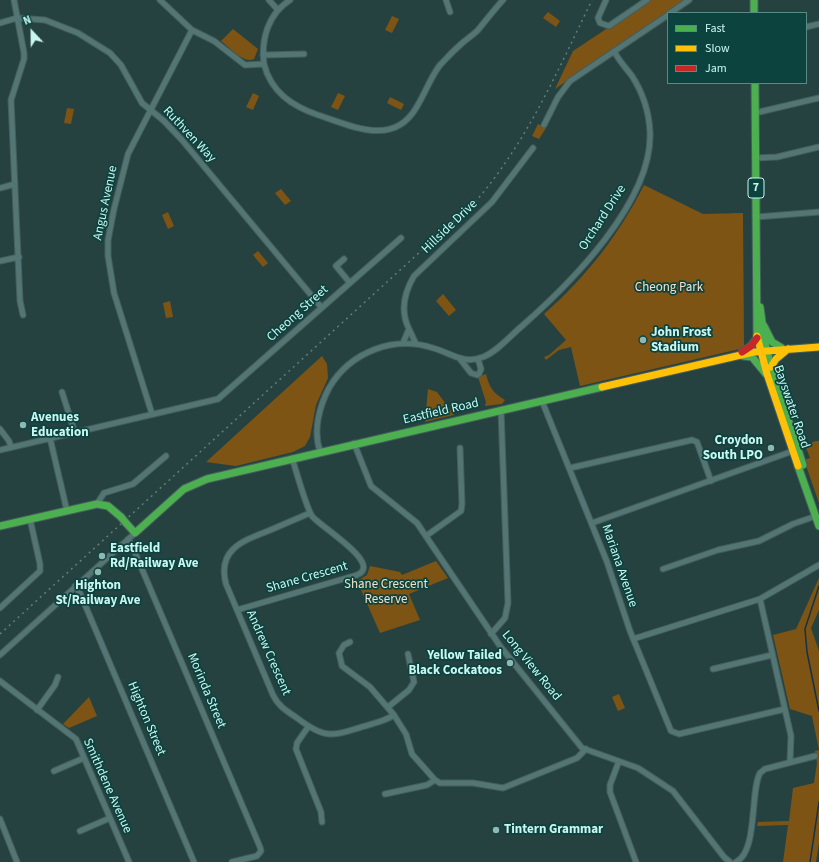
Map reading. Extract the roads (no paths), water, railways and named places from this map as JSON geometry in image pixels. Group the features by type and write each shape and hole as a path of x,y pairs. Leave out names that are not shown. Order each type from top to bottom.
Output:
{"main road":[{"path":"754,0 754,12"},
{"name":"Bayswater Road","path":"755,84 757,338 771,367 795,448 817,513 819,526"},
{"name":"Bayswater Road","path":"757,292 763,324 763,351 766,374 795,448"},
{"path":"763,324 772,342 787,349 776,359 771,367"},
{"path":"737,355 751,346 757,338"},
{"name":"Eastfield Road","path":"135,533 179,493 194,483 320,451 737,355 763,351 819,347"},
{"path":"737,355 752,357 766,374"},
{"path":"0,526 97,504 108,506 121,517 135,533"}],"street":[{"path":"14,0 24,59 11,100 20,301 23,315"},
{"path":"160,0 192,30 214,41 245,65 264,64"},
{"path":"269,0 278,10"},
{"path":"290,0 278,10 266,30 263,44 264,64 274,85 291,104 302,109 357,128 379,131 394,128 408,118 416,108 439,66 458,46 477,31 503,0"},
{"path":"446,0 450,12"},
{"path":"606,0 598,18 600,23 609,26 647,0"},
{"path":"672,12 689,0"},
{"path":"544,125 563,88 570,81 667,15"},
{"path":"0,23 17,18"},
{"name":"Ruthven Way","path":"17,18 44,20 61,26 78,33 110,53 121,65 142,103 164,121 182,140 321,307"},
{"path":"807,27 819,24"},
{"name":"Angus Avenue","path":"152,414 114,293 108,256 108,240 128,154 192,30"},
{"name":"Orchard Drive","path":"478,359 488,355 556,296 582,268 610,232 629,202 647,165 650,148 648,114 639,89 614,51"},
{"path":"263,55 304,54"},
{"path":"755,113 819,98"},
{"path":"755,158 777,157 819,147"},
{"name":"Hillside Drive","path":"416,344 404,316 403,306 408,288 414,276 492,202 533,148"},
{"path":"0,188 15,184"},
{"path":"756,217 819,212"},
{"name":"Cheong Street","path":"0,450 218,399 294,334 321,307 401,238"},
{"path":"0,261 19,257"},
{"path":"344,259 336,266 350,283"},
{"path":"403,343 409,329"},
{"path":"320,451 317,438 319,417 326,393 335,379 347,366 365,354 382,347 403,343 416,344 435,348 460,359 478,359 481,369 479,374 477,375 471,372 460,359"},
{"path":"62,392 75,433"},
{"name":"Mariana Avenue","path":"542,401 592,523 633,639 669,729 672,732 679,734 785,709"},
{"path":"492,634 504,618 508,603 501,410"},
{"path":"0,429 9,441 11,447"},
{"path":"50,438 67,511"},
{"path":"570,468 692,440 696,442 711,481"},
{"name":"Long View Road","path":"354,443 371,486 416,523 492,634 582,748 638,768 672,791 724,857 730,862"},
{"path":"426,536 461,511 460,448"},
{"path":"592,523 711,481 795,448"},
{"path":"97,504 104,493 133,484 166,456"},
{"path":"292,458 310,513"},
{"name":"Andrew Crescent","path":"310,513 243,541 229,553 224,566 224,578 237,610 275,700 282,708 308,727 319,733 336,734 387,720 394,715"},
{"name":"Shane Crescent","path":"237,610 357,575 362,571 364,563 361,558 310,513"},
{"path":"663,569 718,550 759,541 817,513"},
{"path":"0,608 40,571 40,564 30,520"},
{"path":"0,655 74,586 135,533"},
{"name":"Morinda Street","path":"128,539 261,849 260,853 255,857 232,862"},
{"path":"633,639 760,599 819,565"},
{"name":"Highton Street","path":"74,586 80,593 194,862"},
{"path":"760,599 791,736 790,762"},
{"path":"350,642 344,644 339,653 342,666 370,687 388,707 406,734 412,754 435,780 440,783 473,783 503,788 577,758 586,749"},
{"path":"388,707 409,690 414,682 408,654"},
{"path":"713,669 772,655"},
{"path":"37,710 55,685 58,677"},
{"name":"Smithdene Avenue","path":"0,681 76,739 129,862"},
{"path":"308,727 298,743 297,752 322,812 322,822"},
{"path":"736,862 742,857 752,828 758,775 765,769 815,756"},
{"path":"54,771 84,758"},
{"path":"619,761 610,785 610,792 636,862"},
{"path":"386,794 427,785 435,780"},
{"path":"80,831 110,818"},
{"path":"0,819 17,862"}],"waterway":[{"path":"819,586 805,629 807,652 819,711"},
{"path":"810,862 819,802"}],"railway":[{"path":"0,634 476,201 511,155 526,130 554,79 592,0"}],"place":[{"name":"John Frost Stadium","path":"643,340"},
{"name":"Avenues Education","path":"23,425"},
{"name":"Croydon South LPO","path":"771,448"},
{"name":"Eastfield Rd/Railway Ave","path":"102,556"},
{"name":"Highton St/Railway Ave","path":"98,572"},
{"name":"Yellow Tailed Black Cockatoos","path":"510,663"},
{"name":"Tintern Grammar","path":"496,830"}],"park label":[{"name":"Cheong Park","path":"669,288"},
{"name":"Shane Crescent Reserve","path":"386,592"}]}
